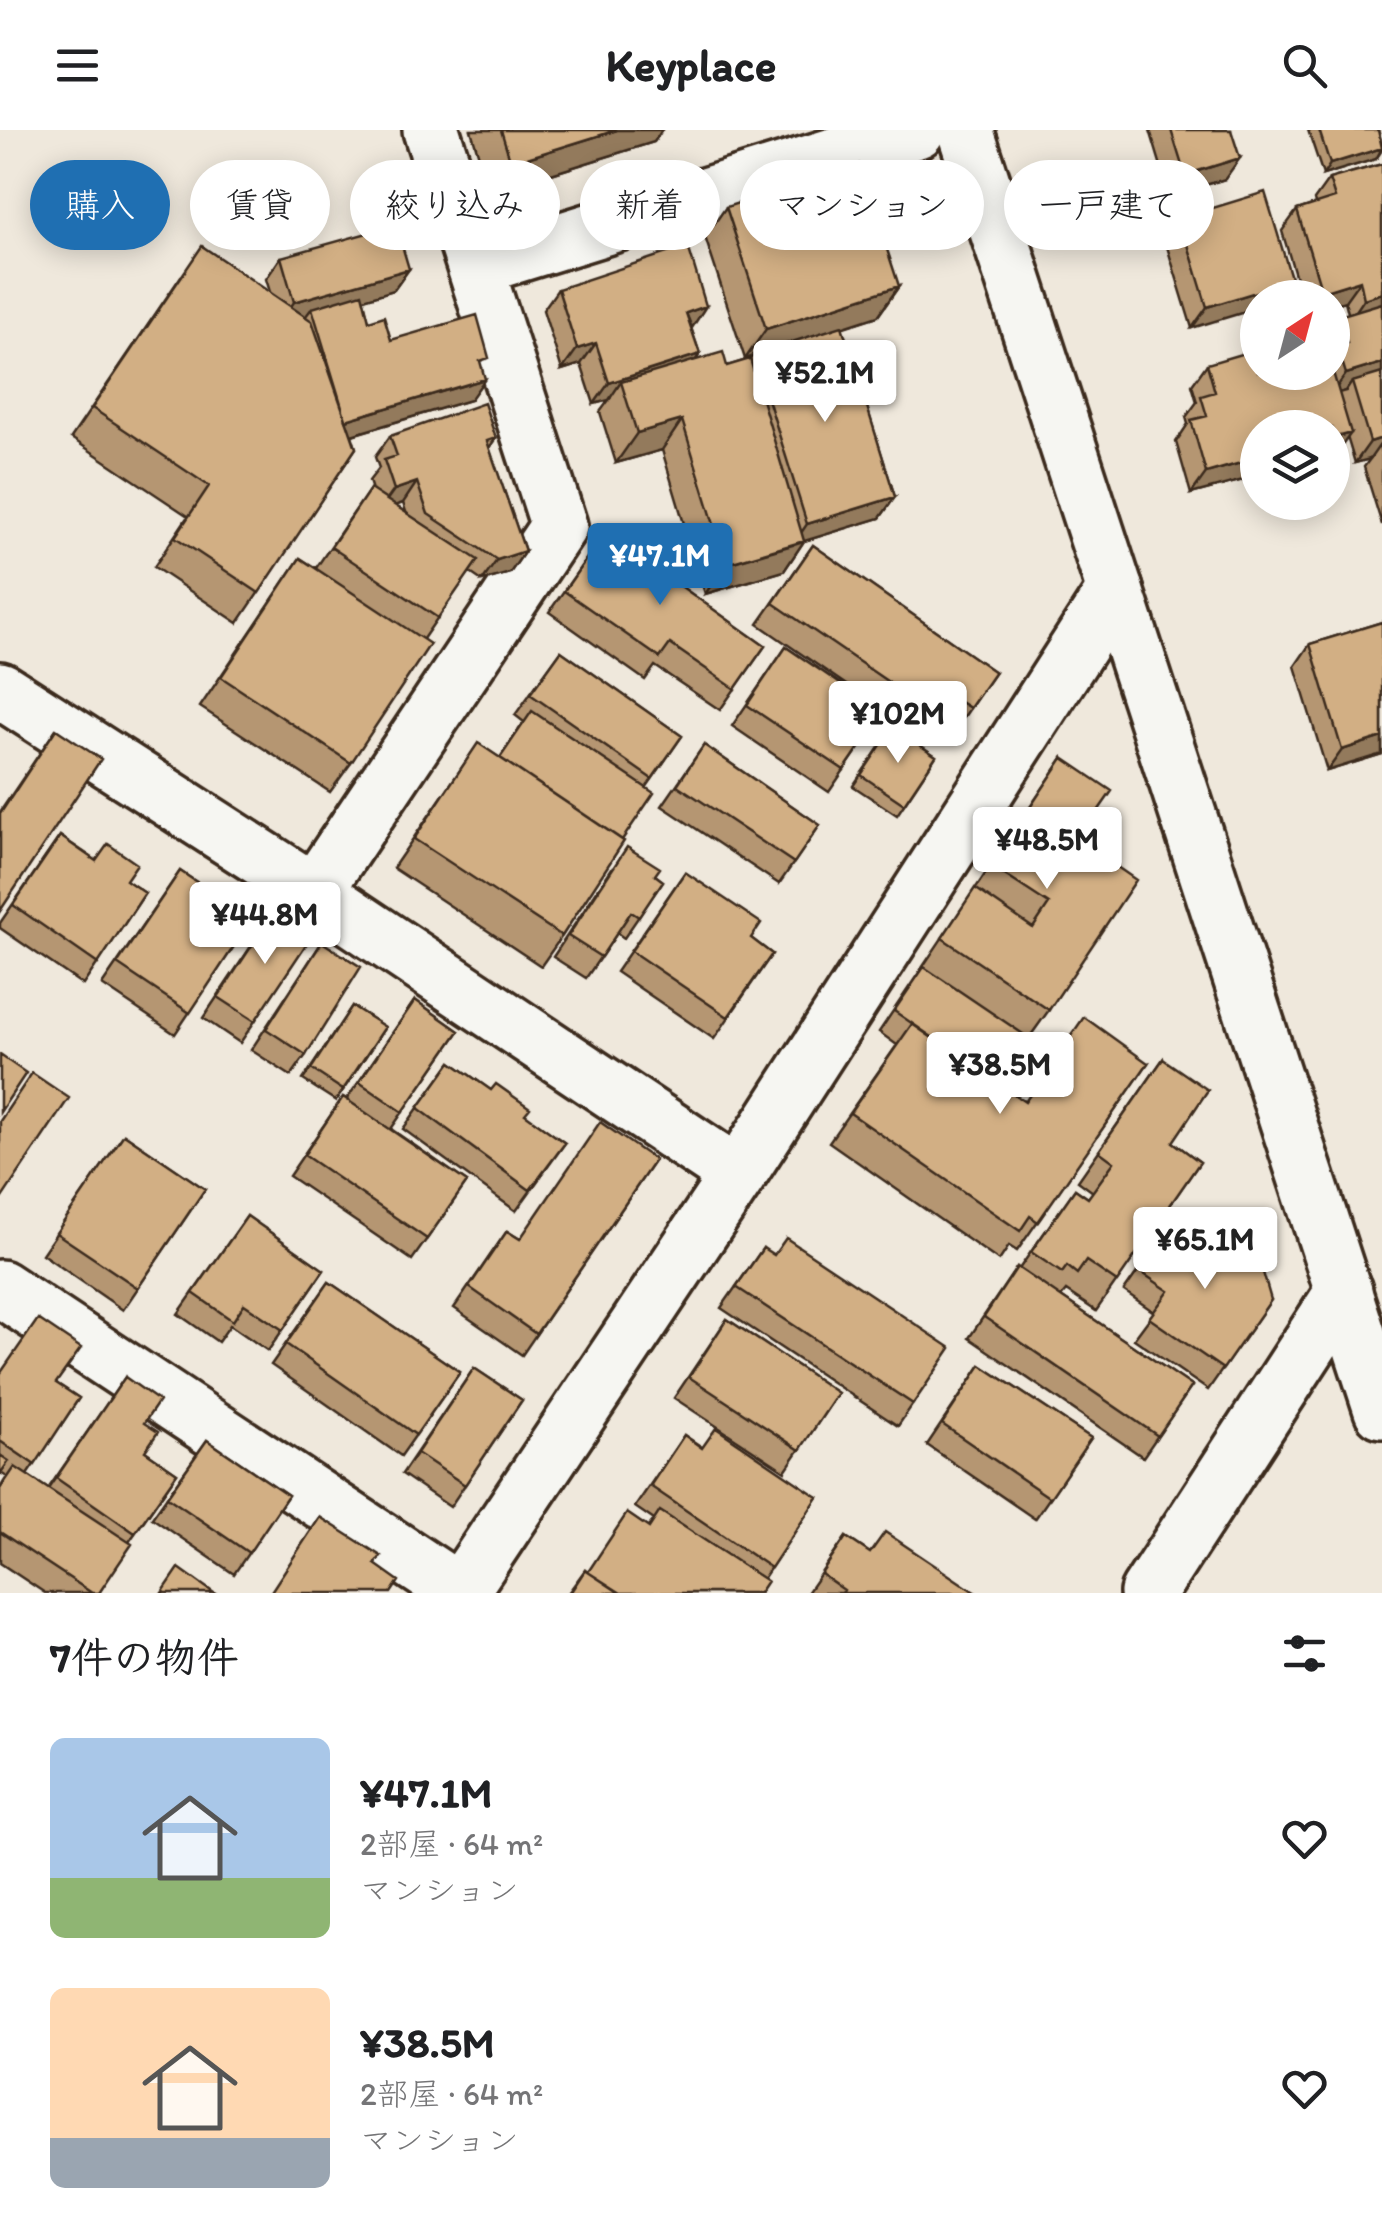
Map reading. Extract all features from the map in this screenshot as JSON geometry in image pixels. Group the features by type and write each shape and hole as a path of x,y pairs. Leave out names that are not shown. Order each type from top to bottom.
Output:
{"street":[{"path":"314,892 559,526 431,130"},
{"path":"476,266 917,130"},
{"path":"965,130 1382,1410"},
{"path":"0,1288 459,1593 738,1175 1115,590"},
{"path":"0,690 314,892 738,1175"},
{"path":"1148,1593 1344,1291"}],"building":[{"path":"501,130 617,130 521,160 510,160"},
{"path":"1171,130 1231,130 1240,158 1214,166 1214,160 1180,160"},
{"path":"1319,130 1378,130 1382,148 1330,164"},
{"path":"1382,164 1382,293 1364,299 1360,280 1350,283 1350,280 1318,280 1297,210 1335,198 1329,179"},
{"path":"1265,192 1292,280 1240,280 1240,297 1207,307 1190,250 1214,250 1214,208"},
{"path":"740,202 740,250 726,207"},
{"path":"350,238 350,250 403,250 409,269 294,302 281,257 306,250 330,250 330,243"},
{"path":"199,250 208,250 312,321 356,448 259,593 175,537 209,486 92,408"},
{"path":"676,250 689,250 706,306 686,313 700,354 609,383 596,343 577,349 558,289"},
{"path":"740,250 887,250 899,286 766,329"},
{"path":"362,293 369,321 384,316 391,340 477,315 489,358 480,361 485,379 346,420 312,308"},
{"path":"1382,303 1382,363 1350,373 1350,313"},
{"path":"842,326 895,497 807,524 754,354"},
{"path":"723,352 727,366 750,359 804,541 726,564 682,420 637,433 621,382"},
{"path":"1240,354 1240,390 1338,390 1344,410 1240,410 1240,463 1206,473 1191,420 1207,416 1201,396 1215,392 1207,364"},
{"path":"1382,373 1382,438 1370,442 1352,382"},
{"path":"484,403 496,438 487,441 525,551 497,560 428,514 417,482 394,490 384,460 397,456 390,436"},
{"path":"370,489 478,560 438,618 331,547"},
{"path":"610,525 678,571 672,580 765,646 735,689 670,644 660,658 564,591"},
{"path":"813,545 995,672 970,708 952,697 938,716 773,603"},
{"path":"300,558 430,644 351,763 221,677"},
{"path":"1382,622 1382,737 1342,750 1310,644"},
{"path":"786,647 883,713 844,770 747,705"},
{"path":"561,651 682,736 652,779 530,694"},
{"path":"532,711 654,793 622,840 500,758"},
{"path":"893,727 936,756 904,804 861,775"},
{"path":"56,729 101,759 0,911 0,814"},
{"path":"478,743 624,841 562,936 414,839"},
{"path":"704,745 820,825 794,863 677,785"},
{"path":"1063,758 1112,791 1078,840 1136,880 1049,1010 942,938 975,888 1033,928 1049,904 991,866"},
{"path":"60,836 96,861 108,844 137,864 126,880 145,893 98,964 13,905"},
{"path":"627,847 660,868 655,875 663,881 639,917 631,912 601,957 568,936"},
{"path":"180,871 252,919 190,1013 117,964"},
{"path":"685,872 761,923 751,938 772,954 728,1017 631,951"},
{"path":"274,912 311,937 255,1021 218,997"},
{"path":"322,942 361,967 306,1055 266,1029"},
{"path":"924,967 1032,1040 1002,1085 894,1011"},
{"path":"415,1000 459,1031 403,1112 359,1082"},
{"path":"352,1006 385,1027 343,1090 311,1069"},
{"path":"1084,1017 1148,1063 1038,1222 1030,1216 1020,1231 850,1113 912,1024 1025,1102"},
{"path":"0,1055 26,1073 0,1112"},
{"path":"1163,1059 1208,1090 1173,1142 1200,1162 1117,1282 1086,1261 1077,1274 1067,1266 1062,1273 1031,1252 1075,1189 1088,1198 1114,1162 1099,1151"},
{"path":"451,1062 491,1090 496,1084 530,1108 525,1114 565,1143 530,1190 418,1108"},
{"path":"32,1073 69,1098 2,1198 0,1121"},
{"path":"343,1097 467,1182 427,1239 304,1155"},
{"path":"600,1122 655,1160 536,1334 469,1287 507,1231 520,1239"},
{"path":"124,1134 205,1189 138,1288 56,1233"},
{"path":"1180,1211 1209,1232 1201,1244 1229,1263 1238,1251 1262,1269 1271,1300 1223,1369 1149,1318 1169,1291 1138,1270"},
{"path":"247,1216 324,1270 283,1330 244,1304 233,1321 193,1293"},
{"path":"786,1238 951,1348 913,1404 736,1287 763,1248 774,1255"},
{"path":"1017,1267 1192,1386 1158,1436 984,1317"},
{"path":"329,1282 460,1372 416,1435 286,1344"},
{"path":"38,1319 81,1348 56,1383 79,1398 35,1465 0,1441 0,1374"},
{"path":"727,1319 838,1393 800,1450 689,1377"},
{"path":"981,1365 1091,1438 1050,1498 942,1424"},
{"path":"474,1368 522,1400 465,1485 417,1453"},
{"path":"125,1377 159,1401 144,1423 158,1432 145,1451 177,1473 135,1533 56,1478"},
{"path":"716,1428 818,1497 771,1568 650,1486 684,1435 702,1448"},
{"path":"207,1440 288,1495 249,1553 167,1497"},
{"path":"0,1455 9,1461 0,1474"},
{"path":"15,1467 132,1544 99,1593 92,1593 0,1532 0,1489"},
{"path":"660,1511 767,1581 759,1593 621,1593 588,1572 627,1513 649,1528"},
{"path":"320,1517 381,1556 375,1564 399,1581 391,1593 270,1593"},
{"path":"885,1532 976,1593 842,1593 844,1590 821,1574 846,1537 870,1553"},
{"path":"179,1568 214,1593 162,1593"},
{"path":"585,1570 620,1593 570,1593"}]}
